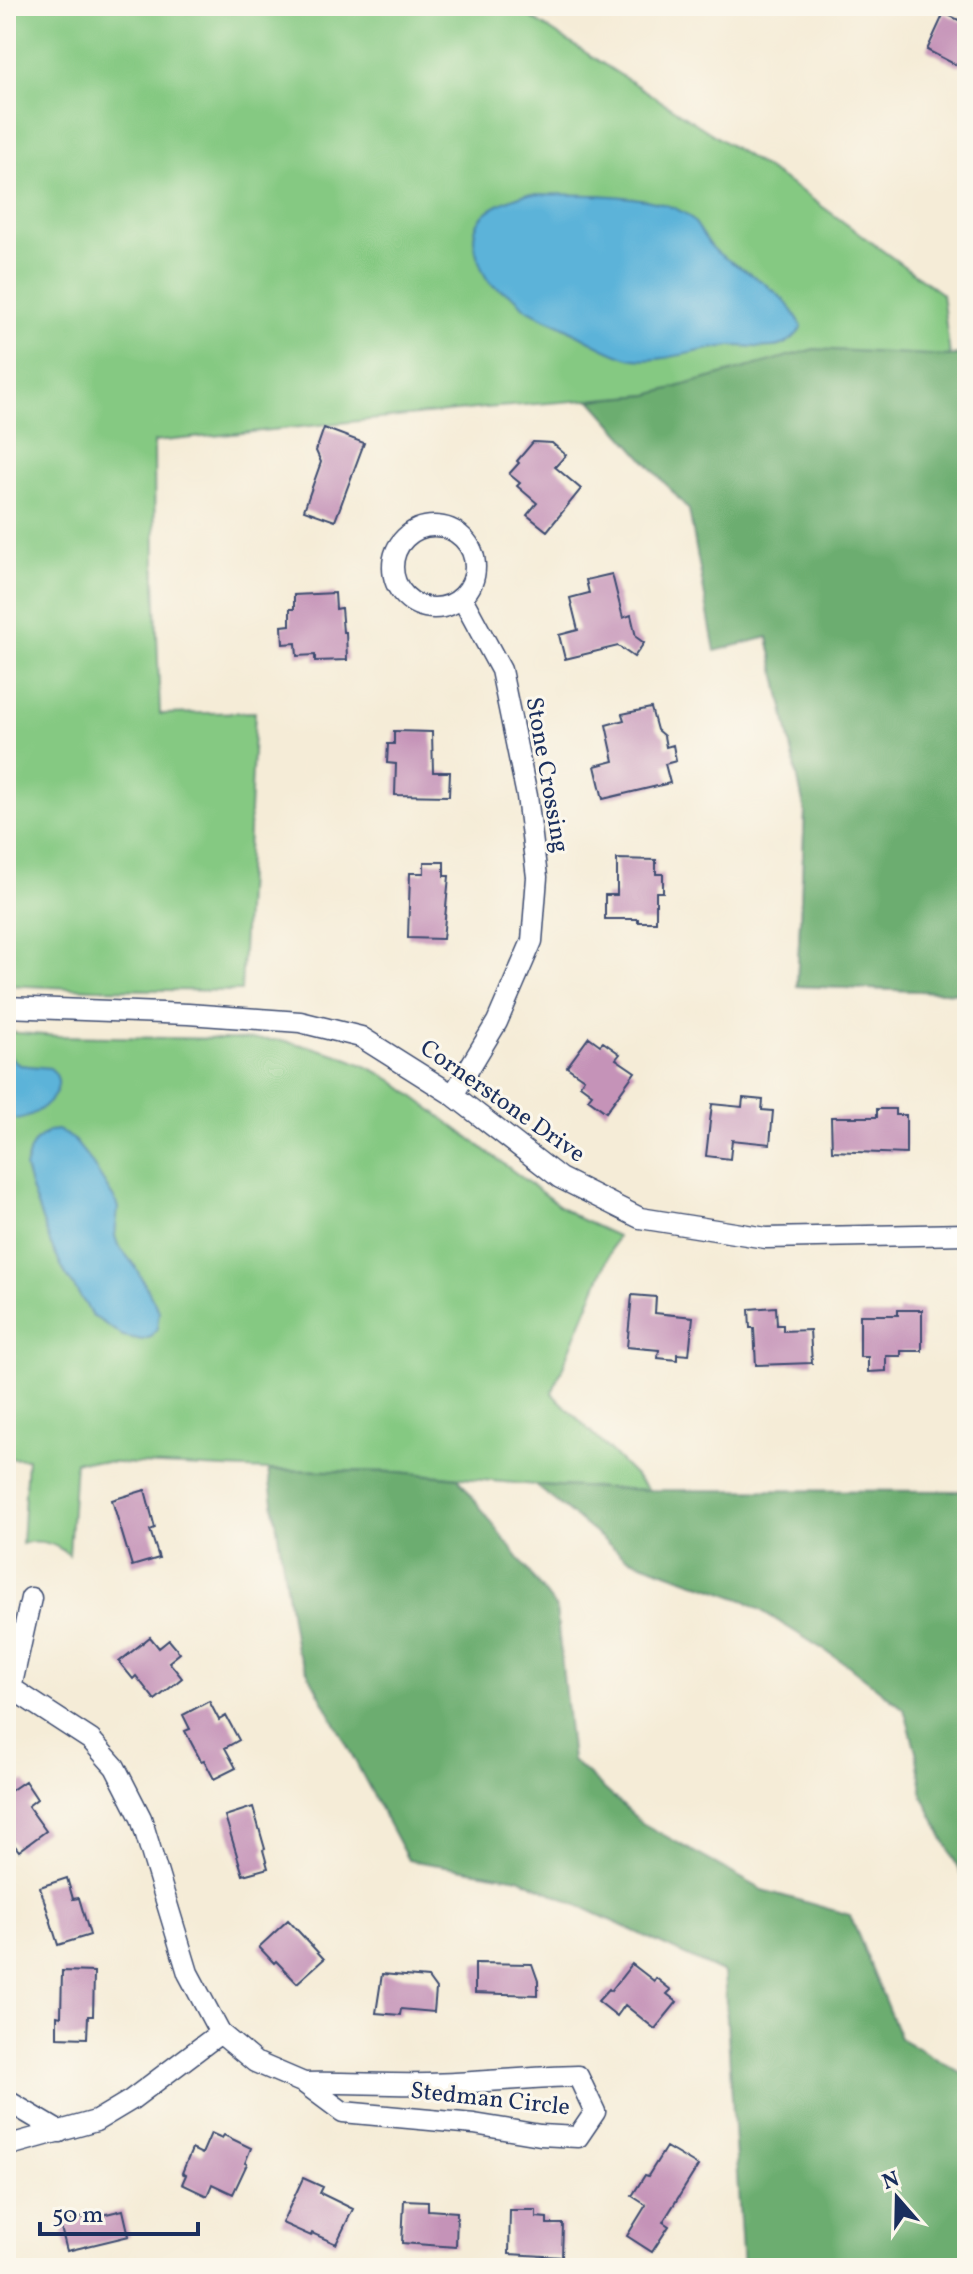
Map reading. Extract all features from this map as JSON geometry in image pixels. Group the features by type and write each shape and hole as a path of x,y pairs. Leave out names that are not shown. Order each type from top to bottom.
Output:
{"street":[{"path":"438,525 452,529 468,542 475,555 476,572 462,598 442,608 428,608 414,603 402,593 394,580 392,564 395,550 405,536 417,528 438,525"},
{"name":"Stone Crossing","path":"453,1095 497,1022 532,941 537,877 527,796 501,670 462,598"},
{"name":"Cornerstone Drive","path":"6,1007 300,1022 361,1037 453,1095 560,1178 640,1218 766,1238 967,1234"},
{"path":"8,1691 31,1598"},
{"name":"Stedman Circle","path":"8,1691 91,1740 115,1767 141,1818 188,1973 220,2033 255,2062 304,2083 343,2112 578,2137 595,2112 578,2076 428,2084 304,2083"},
{"path":"6,2146 96,2121 131,2100 220,2033"},
{"path":"6,2100 60,2132"}],"green space":[{"path":"6,6 513,6 801,191 942,294 950,356 967,354 967,993 797,986 805,812 728,447 648,395 485,408 154,442 160,714 255,712 241,991 6,985"},
{"path":"814,349 950,356 967,354 967,993 797,986 805,812 768,637 715,651 689,510 591,400 648,395"},
{"path":"6,1032 57,1036 278,1040 337,1055 392,1080 557,1204 580,1219 617,1236 552,1393 649,1490 535,1485 399,1472 268,1470 75,1461 69,1555 47,1543 22,1544 27,1459 6,1458"},
{"path":"268,1470 399,1472 458,1478 556,1608 572,1760 642,1823 763,1890 850,1915 900,2038 967,2076 967,2268 743,2268 724,1973 519,1878 408,1860 296,1650"},
{"path":"535,1485 649,1490 967,1491 967,1886 923,1797 916,1751 904,1709 848,1665 746,1601 625,1557"}],"water":[{"path":"526,194 629,198 669,206 684,213 718,253 779,295 802,327 787,342 771,347 719,347 640,360 603,348 528,310 516,298 493,285 484,273 474,242 479,221 493,207"},
{"path":"6,1052 19,1065 50,1068 57,1077 58,1086 54,1095 47,1104 27,1117 6,1118"},
{"path":"58,1130 73,1139 115,1200 118,1208 115,1236 118,1245 135,1266 159,1311 157,1328 151,1337 142,1340 123,1336 93,1316 51,1245 25,1168 35,1142 49,1131"}],"building":[{"path":"944,13 967,24 967,68 927,50"},
{"path":"324,428 364,443 335,521 304,510 321,462 316,451"},
{"path":"533,442 552,443 566,455 555,467 581,489 547,531 527,515 537,503 517,486 520,483 509,474"},
{"path":"612,574 623,618 631,615 636,637 644,643 634,657 618,646 565,659 559,635 578,630 570,598 589,593 586,580"},
{"path":"335,593 336,609 341,608 343,632 346,632 347,660 315,661 315,655 297,656 296,643 283,644 282,626 290,625 294,595"},
{"path":"651,708 666,747 673,745 676,761 665,764 670,783 603,799 595,766 614,761 606,725 624,720 622,714"},
{"path":"394,731 432,732 433,772 450,772 449,796 395,795 396,764 387,763 388,744 394,744"},
{"path":"617,859 656,860 656,874 663,874 663,892 656,892 656,922 605,919 605,895 617,895"},
{"path":"424,862 444,862 444,876 449,876 443,939 408,938 410,873 424,873"},
{"path":"589,1037 620,1054 616,1059 635,1072 606,1112 588,1099 592,1094 580,1085 584,1079 567,1067"},
{"path":"743,1098 763,1100 762,1110 773,1111 770,1144 732,1140 730,1159 706,1156 712,1104 742,1107"},
{"path":"877,1109 895,1109 895,1115 906,1115 906,1154 832,1151 831,1117 877,1117"},
{"path":"632,1295 656,1297 655,1313 693,1317 689,1355 677,1354 677,1360 658,1358 659,1350 627,1347"},
{"path":"776,1307 777,1325 783,1325 783,1331 810,1330 812,1363 756,1365 754,1328 750,1328 749,1309"},
{"path":"898,1310 922,1310 922,1351 901,1351 901,1356 886,1356 886,1371 868,1372 868,1357 860,1357 860,1315 898,1315"},
{"path":"145,1490 155,1528 150,1530 159,1558 132,1566 112,1500"},
{"path":"150,1637 159,1648 169,1640 180,1653 169,1662 182,1678 155,1700 136,1676 133,1679 119,1662"},
{"path":"209,1701 219,1720 226,1716 239,1740 225,1748 236,1768 214,1779 185,1731 190,1729 183,1715"},
{"path":"25,1781 37,1799 28,1806 46,1831 19,1851 6,1834 6,1794"},
{"path":"253,1807 268,1868 243,1875 225,1816"},
{"path":"67,1878 73,1899 79,1898 90,1935 58,1945 40,1887"},
{"path":"288,1920 324,1959 297,1983 259,1947"},
{"path":"475,1963 532,1964 538,1981 538,1995 475,1993"},
{"path":"632,1964 671,1990 667,1994 677,2002 655,2029 625,2005 617,2016 598,2001 609,1989 611,1991"},
{"path":"62,1971 94,1972 93,2016 88,2016 87,2038 57,2037 57,2016 61,2017"},
{"path":"382,1974 428,1978 436,1989 434,2012 401,2009 400,2015 376,2013"},
{"path":"211,2133 222,2138 224,2135 251,2148 233,2194 212,2184 207,2196 182,2184 186,2175 182,2173 192,2149 202,2154"},
{"path":"666,2147 698,2166 663,2222 669,2226 652,2252 627,2236 646,2205 632,2196"},
{"path":"303,2178 323,2187 320,2193 353,2209 336,2244 282,2223"},
{"path":"404,2200 428,2201 428,2210 457,2212 456,2247 402,2243"},
{"path":"123,2210 129,2236 67,2251 60,2224 101,2212 102,2215"},
{"path":"510,2210 536,2210 536,2217 547,2218 547,2224 563,2224 562,2257 509,2254"}]}
